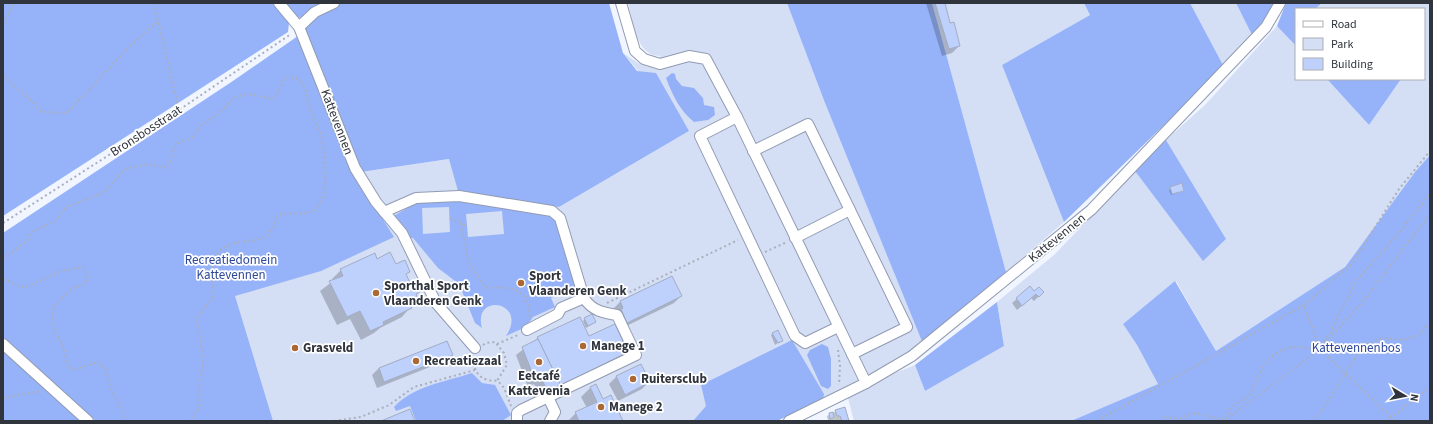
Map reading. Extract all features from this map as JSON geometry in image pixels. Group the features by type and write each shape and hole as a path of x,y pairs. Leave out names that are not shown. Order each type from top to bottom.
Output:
{"street":[{"name":"Kattevennen","path":"279,3 298,27 355,168 376,202 402,233 436,303 476,349"},
{"path":"298,27 315,12 334,3"},
{"path":"621,3 635,51 644,59 660,64 689,56 706,59 753,151 866,383"},
{"name":"Kattevennen","path":"789,421 866,383 912,356 1091,210 1266,27 1280,3"},
{"path":"736,117 700,136 795,336 806,343 838,327"},
{"path":"753,151 808,124 850,210 907,327 852,354"},
{"path":"384,212 416,198 459,196 552,211 560,218 584,298 588,304 595,309 601,312 617,315 636,355 520,410 517,414 517,419"},
{"path":"795,238 850,210"},
{"path":"529,328 558,314 561,308 584,298"},
{"path":"3,344 88,421"},
{"path":"548,397 555,412 550,421"}],"path":[{"path":"3,24 14,3"},
{"path":"154,3 179,110"},
{"path":"3,76 30,99 41,112 67,113 130,46 158,20"},
{"name":"Bronsbosstraat","path":"3,223 179,110 288,37"},
{"path":"3,258 27,241 32,232 56,221 66,207 103,193 125,169 148,164 166,168 171,160 173,150 178,143 193,137 201,125 218,114 235,97 250,94 273,99 276,97 284,79 292,77 299,80 307,90 311,113 321,134 324,160 327,171 322,197 315,210 303,214 283,213 278,215 268,236 233,243 222,248 212,260 211,266 214,285 211,298 196,320 203,354 203,368 199,382 200,407 189,421"},
{"path":"1097,421 1304,304 1352,264 1399,189 1430,151"},
{"path":"1320,349 1356,281 1400,232 1430,194"},
{"path":"1161,421 1165,417 1179,419 1193,413 1211,415 1225,420 1230,418 1317,352 1364,300 1430,214"},
{"path":"450,218 467,226"},
{"path":"461,224 469,263 486,288 502,287 517,291 526,300 529,328 497,344"},
{"path":"595,309 748,236"},
{"path":"757,256 795,238"},
{"path":"3,279 11,281 21,288 61,271 83,267 86,269 88,277 85,284 73,288 55,305 52,311 54,330 62,343 68,368 76,369 98,362 106,369 110,386 126,421"},
{"path":"1304,304 1320,349 1395,421"},
{"path":"1311,421 1320,413 1364,345 1383,338 1403,340 1419,335 1430,323"},
{"path":"497,381 507,364 504,353 495,342 486,342 476,349 474,370 479,376 486,380 497,381 503,386 517,419"},
{"path":"1225,420 1229,409 1251,394 1254,381 1275,354 1289,347 1320,349"},
{"path":"334,421 361,417 389,405 414,387 474,370"},
{"path":"3,398 52,388"},
{"path":"1386,421 1430,388"}],"green space":[{"path":"3,3 274,3 289,23 288,32 3,216"},
{"path":"285,3 326,3 303,18 295,17"},
{"path":"339,3 609,3 623,53 637,71 656,73 689,131 559,207 458,191 449,159 361,172 302,28 318,14"},
{"name":"Recreatiedomein Kattevennen","path":"628,3 787,3 825,103 923,344 869,376 777,421 88,421 86,411 3,337 3,233 233,81 298,36 345,159 375,210 383,206 361,172 450,159 559,207 689,131 623,53 638,63 656,69 660,56 652,54 641,44 634,28"},
{"path":"787,3 932,3 1006,272 923,344 825,103"},
{"path":"932,3 1084,3 1090,15 1002,65 1064,222 1006,272"},
{"path":"1084,3 1190,3 1223,65 1192,98 1064,222 1002,65 1090,15"},
{"path":"1190,3 1236,3 1252,35 1223,65"},
{"path":"1236,3 1275,3 1269,14 1252,35"},
{"path":"1286,3 1322,3 1316,8 1295,8 1295,45 1277,26"},
{"path":"1322,3 1430,3 1430,155 1415,172 1345,267 1216,351 1176,281 1123,324 1137,345 1158,384 1071,421 854,421 848,398 895,373 915,365 925,391 1004,346 997,302 1054,255 1135,171 1203,260 1226,239 1166,140 1206,104 1277,26 1295,45 1295,80 1328,80 1369,125 1400,80 1425,80 1425,8 1316,8"},
{"path":"298,36 345,159 394,237 321,271 235,296 273,421 96,421 3,337 3,233 233,81"},
{"path":"1328,80 1400,80 1369,125"},
{"path":"1166,140 1226,239 1203,261 1135,171"},
{"name":"Kattevennenbos","path":"1430,155 1430,421 1071,421 1158,384 1137,345 1123,324 1175,281 1216,351 1345,267 1415,172"},
{"path":"460,200 543,213 554,218 558,223 575,287 551,298 555,307 533,317 526,327 506,336 511,324 511,315 506,309 499,305 491,305 485,309 481,317 482,328 475,323 459,284 438,268 413,238 409,238 392,217 416,203","holes":["449,207 450,232 423,234 422,208","502,211 504,234 468,237 466,214"]},
{"path":"997,302 1004,346 925,391 915,365"},
{"path":"792,340 824,394 823,399 777,421 693,421 706,406 701,385"},
{"path":"3,351 80,421 3,421"},
{"path":"472,373 482,383 495,385 511,415 502,421 416,421 410,406 396,411 394,407 411,394 421,389"}],"shaded area":[{"path":"672,73 675,74 676,79 682,86 694,88 703,98 704,105 714,107 715,115 708,120 694,122 689,118 677,102 666,78"},
{"path":"822,344 828,347 831,359 831,386 828,389 821,386 807,355 810,350"}],"building":[{"path":"935,3 945,3 950,23 954,22 960,46 949,49"},
{"path":"1182,183 1184,191 1172,194 1170,187"},
{"name":"Sporthal Sport Vlaanderen Genk","path":"390,252 396,264 405,260 410,272 406,274 411,285 416,284 420,292 416,294 418,299 410,303 412,308 383,322 384,325 370,331 360,311 347,317 329,281 343,276 340,269 375,253 377,259"},
{"path":"672,276 682,296 627,323 621,309 623,308 620,301"},
{"path":"1030,286 1034,291 1039,287 1044,292 1039,297 1036,294 1022,306 1016,298"},
{"path":"592,314 596,322 588,326 584,318"},
{"name":"Manege 1","path":"580,317 589,336 615,324 628,352 561,386 537,337"},
{"path":"778,330 783,341 778,343 772,333"},
{"name":"Eetcafé Kattevenia","path":"538,339 561,386 548,392 541,378 535,380 522,347"},
{"name":"Recreatiezaal","path":"447,341 453,355 384,382 379,368"},
{"name":"Ruitersclub","path":"641,364 650,382 625,395 616,376"},
{"name":"Manege 2","path":"596,384 603,399 611,395 623,421 579,421 575,412 597,402 590,387"},
{"path":"845,407 849,421 842,421 840,416 837,416 835,410"},
{"path":"410,409 415,421 381,421"},
{"path":"833,412 834,417 830,419 829,413"}],"place":[{"name":"Sport Vlaanderen Genk","path":"521,283"},
{"name":"Sporthal Sport Vlaanderen Genk","path":"376,293"},
{"name":"Manege 1","path":"583,346"},
{"name":"Grasveld","path":"295,348"},
{"name":"Recreatiezaal","path":"416,361"},
{"name":"Eetcafé Kattevenia","path":"539,362"},
{"name":"Ruitersclub","path":"633,379"},
{"name":"Manege 2","path":"601,407"}]}
